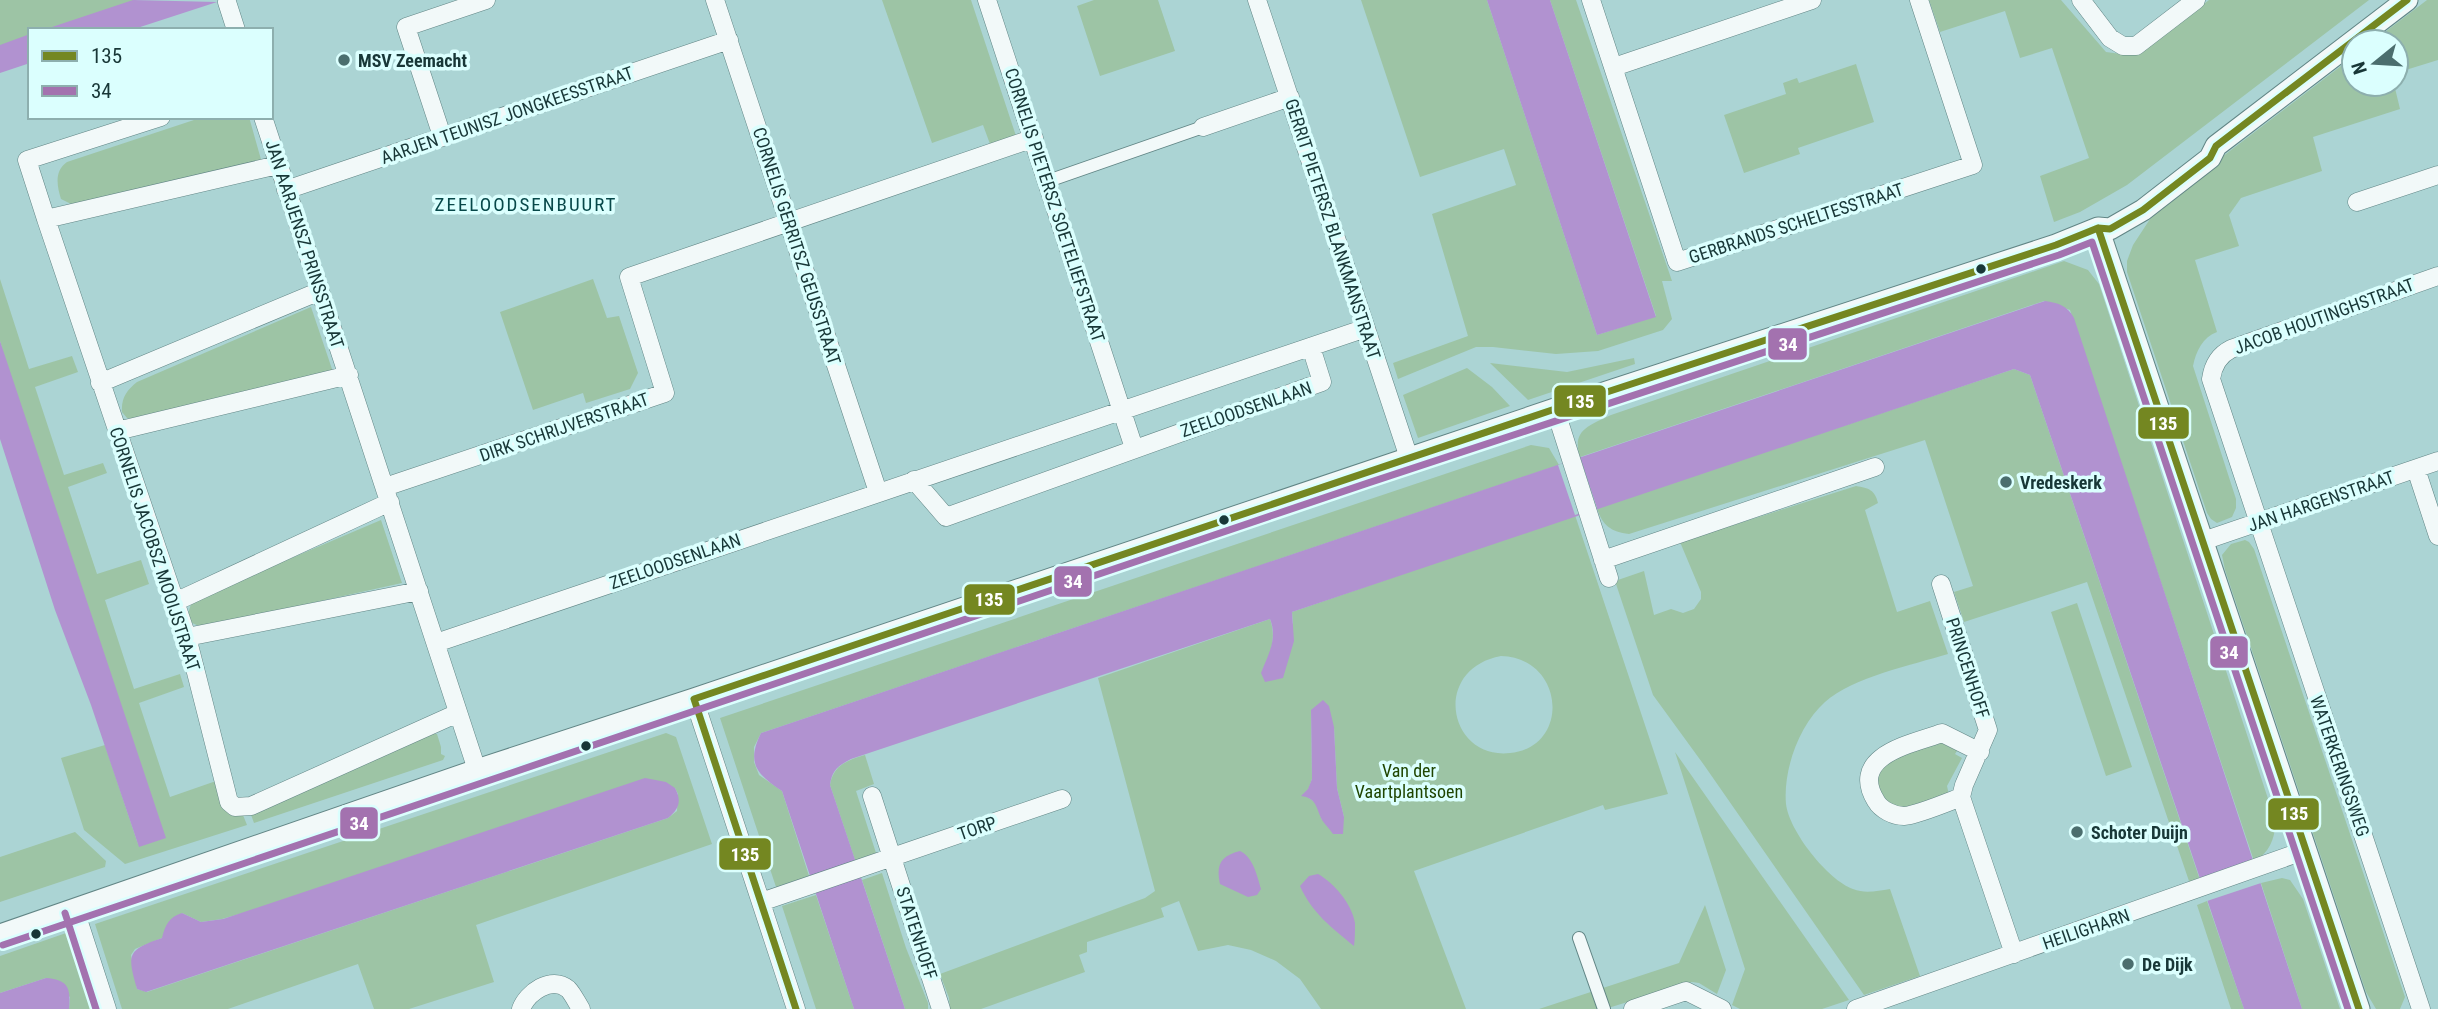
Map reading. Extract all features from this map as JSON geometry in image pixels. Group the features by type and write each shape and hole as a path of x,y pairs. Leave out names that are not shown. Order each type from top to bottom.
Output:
{"street":[{"path":"442,136 406,27 486,0"},
{"name":"CORNELIS GERRITSZ GEUSSTRAAT","path":"716,0 878,492"},
{"name":"CORNELIS PIETERSZ SOETELIEFSTRAAT","path":"987,0 1122,411"},
{"name":"GERRIT PIETERSZ BLANKMANSTRAAT","path":"1257,0 1409,458"},
{"name":"GERBRANDS SCHELTESSTRAAT","path":"1591,0 1678,262 1973,165 1919,0"},
{"path":"1614,67 1812,0"},
{"path":"2081,0 2110,38 2123,46 2136,46 2196,0"},
{"path":"0,935 195,870 477,770 2098,229 2105,219 2206,149 2216,146 2407,0"},
{"path":"227,2 235,28"},
{"name":"AARJEN TEUNISZ JONGKEESSTRAAT","path":"286,190 729,40"},
{"path":"1048,181 1290,97"},
{"name":"CORNELIS JACOBSZ MOOIJSTRAAT","path":"155,119 27,160 187,637 229,802 235,807 251,806 458,713"},
{"name":"JAN AARJENSZ PRINSSTRAAT","path":"265,119 477,770"},
{"path":"790,223 1034,138"},
{"path":"46,219 278,165"},
{"path":"2357,202 2438,175"},
{"name":"DIRK SCHRIJVERSTRAAT","path":"388,495 665,393 628,277 790,223"},
{"path":"2098,229 2360,1009"},
{"name":"JACOB HOUTINGHSTRAAT","path":"2258,523 2211,379 2212,370 2219,357 2231,349 2438,276"},
{"path":"100,383 320,291"},
{"name":"ZEELOODSENLAAN","path":"436,643 1366,328"},
{"name":"ZEELOODSENLAAN","path":"914,480 946,517 1322,382 1311,347"},
{"path":"117,431 349,375"},
{"path":"1555,409 1609,578"},
{"path":"1122,411 1134,448"},
{"name":"JAN HARGENSTRAAT","path":"2203,541 2438,461"},
{"path":"1604,560 1875,467"},
{"path":"2416,469 2438,536"},
{"path":"175,602 388,495"},
{"name":"WATERKERINGSWEG","path":"2258,523 2421,1009"},
{"name":"PRINCENHOFF","path":"1941,584 1988,730 1980,752 1964,785 1961,797 1904,816 1887,812 1877,803 1869,786 1875,761 1889,752 1942,733 1980,752"},
{"path":"187,637 419,591"},
{"path":"694,699 796,1009"},
{"path":"872,796 892,857"},
{"path":"1961,797 2014,954"},
{"name":"TORP","path":"761,902 1062,799"},
{"name":"HEILIGHARN","path":"1862,1008 2306,850"},
{"name":"STATENHOFF","path":"892,857 941,1009"},
{"path":"75,910 107,1009"},
{"path":"1579,938 1604,1009"},
{"path":"521,1009 528,996 544,986 557,984 568,989 581,1009"},
{"path":"1633,1009 1686,991 1722,1009"}],"green space":[{"path":"0,0 137,0 55,28 28,28 28,37 0,46"},
{"path":"882,0 971,0 1016,136 990,144 983,125 932,143"},
{"path":"1094,0 1158,0 1175,51 1100,76 1077,6"},
{"path":"1361,0 1487,0 1597,335 1656,316 1550,0 1576,0 1672,281 1662,281 1672,319 1663,330 1598,351 1556,354 1476,347 1398,379 1393,363 1468,336 1432,214 1516,185 1504,149 1420,177"},
{"path":"1929,0 2061,0 2106,52 2129,55 2141,52 2209,0 2369,0 2127,185 2080,212 2054,222 2040,176 2089,158 2052,48 2020,58 2005,11 1940,32"},
{"path":"2427,0 2438,0 2438,60 2410,69 2410,28 2390,28"},
{"path":"1856,64 1874,122 1798,148 1800,154 1744,173 1724,115 1786,94 1783,83 1797,78 1799,83"},
{"path":"2340,67 2340,98 2397,98 2400,109 2313,137 2322,171 2241,198 2229,215 2239,246 2195,260 2217,332 2201,345 2193,366 2236,499 2232,517 2217,523 2207,513 2127,272 2127,261 2133,245 2152,216 2218,160"},
{"path":"197,119 250,119 262,163 73,205 61,199 58,184 58,174 67,162"},
{"path":"2064,261 2088,270 2099,284 2275,820 2271,844 2260,858 2254,861 2070,310 2044,301 1580,457 1580,434 1611,415"},
{"path":"0,279 29,369 72,356 78,372 35,387 64,475 103,463 107,473 68,487 97,574 141,560 149,584 105,600 134,689 180,674 184,687 139,703 170,797 216,781 243,815 247,825 125,864 84,830 61,758 105,745 139,847 0,341"},
{"path":"593,279 607,318 619,316 638,373 630,389 586,403 583,393 533,410 500,312"},
{"path":"311,307 333,372 138,419 127,418 122,412 125,395 137,382"},
{"path":"1634,358 1635,364 1528,400 1490,363 1567,372"},
{"path":"1467,368 1492,387 1510,406 1418,438 1403,395"},
{"path":"2014,369 2030,375 2200,880 2190,884 2087,582 1964,622 1954,592 1973,586 1925,440 1629,534 1608,527 1597,508"},
{"path":"1531,445 1549,448 1559,465 761,733 754,747 754,762 759,775 782,791 809,876 776,887 720,718"},
{"path":"1856,486 1871,490 1877,499 1878,503 1865,510 1897,612 1930,601 1948,654 1884,673 1837,693 1825,702 1808,723 1800,735 1790,763 1786,804 1794,827 1811,853 1843,884 1871,892 1890,889 1920,976 1864,995 1653,695 1615,581 1644,571 1654,615 1671,609 1683,613 1694,609 1701,599 1701,592 1680,542"},
{"name":"Van der Vaartplantsoen","path":"1575,515 1668,794 1605,810 1603,805 1414,871 1466,1009 1321,1009 1300,979 1276,961 1251,950 1228,945 1198,951 1179,901 1161,908 1164,917 1087,942 1087,952 1079,955 1085,972 981,1009 950,1009 940,974 1145,898 1155,891 1098,678 1270,619 1272,644 1263,668 1293,623 1292,612","holes":["1501,656 1522,660 1538,671 1548,686 1552,703 1551,720 1543,736 1530,747 1510,753 1489,751 1473,743 1461,729 1456,712 1457,694 1464,678 1479,664","1311,710 1334,727 1337,788 1344,817 1322,820 1316,803 1306,796 1312,779"]},
{"path":"381,520 402,583 207,626 190,622 187,617 191,604 202,596"},
{"path":"2245,540 2254,549 2405,997 2400,1009 2376,1009 2366,992 2225,570 2222,555 2231,544"},
{"path":"2077,603 2132,767 2106,776 2051,612"},
{"path":"666,733 676,737 712,844 476,925 494,982 409,1009 374,1009 358,964 228,1009 122,1009 95,924","holes":["675,788 678,794 677,811 668,818 147,992 137,989 131,955 135,949 162,938 182,913 201,922 222,919"]},
{"path":"437,734 441,754 445,756 443,760 254,823 250,812"},
{"path":"1944,739 1959,748 1955,754 1962,758 1947,786 1949,795 1908,809 1887,803 1877,787 1877,774 1885,763"},
{"path":"1675,752 1849,1000 1822,1009 1740,1009 1732,1005 1745,969"},
{"path":"865,755 874,784 856,791 876,853 855,860 830,785 838,768 847,761"},
{"path":"75,832 106,861 105,867 0,902 0,857"},
{"path":"882,873 928,1009 905,1009 862,880"},
{"path":"2282,878 2290,880 2303,899 2340,1009 2302,1009 2261,883"},
{"path":"816,895 854,1009 816,1009 782,906"},
{"path":"2207,901 2244,1009 2231,1009 2197,905"},
{"path":"1705,905 1726,970 1717,994 1699,983 1692,982 1605,1009 1539,1009 1679,963"},
{"path":"69,932 93,1009 69,1009 70,997 46,978 0,993 0,956"}],"shaded area":[{"path":"133,0 217,2 137,28 49,28"},
{"path":"1487,0 1550,0 1656,317 1597,335"},
{"path":"28,35 28,64 0,73 0,45"},
{"path":"2045,301 2062,305 2074,318 2302,1009 2244,1009 2030,375 2014,369 1292,612 1294,641 1283,678 1265,682 1261,673 1273,640 1270,619 851,759 834,772 830,785 905,1009 854,1009 782,791 756,767 754,753 761,733"},
{"path":"0,341 166,838 139,847 91,705 55,610 0,439"},
{"path":"1323,700 1329,706 1334,727 1337,788 1344,817 1343,834 1333,834 1322,820 1313,801 1301,796 1312,779 1311,710"},
{"path":"645,778 666,782 675,788 678,804 668,818 146,992 137,989 131,961 133,955 142,946 162,938 168,922 182,913 201,922 223,919"},
{"path":"1240,851 1248,858 1256,872 1261,889 1257,895 1248,897 1220,884 1221,862"},
{"path":"1318,874 1336,888 1350,909 1355,923 1354,946 1317,912 1300,886 1309,876"},
{"path":"46,978 66,986 69,1009 0,1009 0,993"}],"pier":[{"path":"1580,457 1597,508 1575,515 1558,465"},
{"path":"2254,861 2261,883 2207,901 2200,880"}],"transit line":[{"name":"135","path":"694,699 1555,409 2056,245 2098,228 2110,229 2143,210 2210,158 2216,146 2407,0"},
{"name":"135","path":"2098,228 2359,1009"},
{"name":"34","path":"3,945 773,682 2092,242 2348,1009"},
{"name":"135","path":"694,699 796,1009"},
{"name":"34","path":"65,913 96,1009"}],"place":[{"name":"MSV Zeemacht","path":"344,60"},
{"name":"Vredeskerk","path":"2006,482"},
{"name":"Schoter Duijn","path":"2077,832"},
{"name":"De Dijk","path":"2128,964"}],"district":[{"name":"ZEELOODSENBUURT","path":"526,204"}]}
